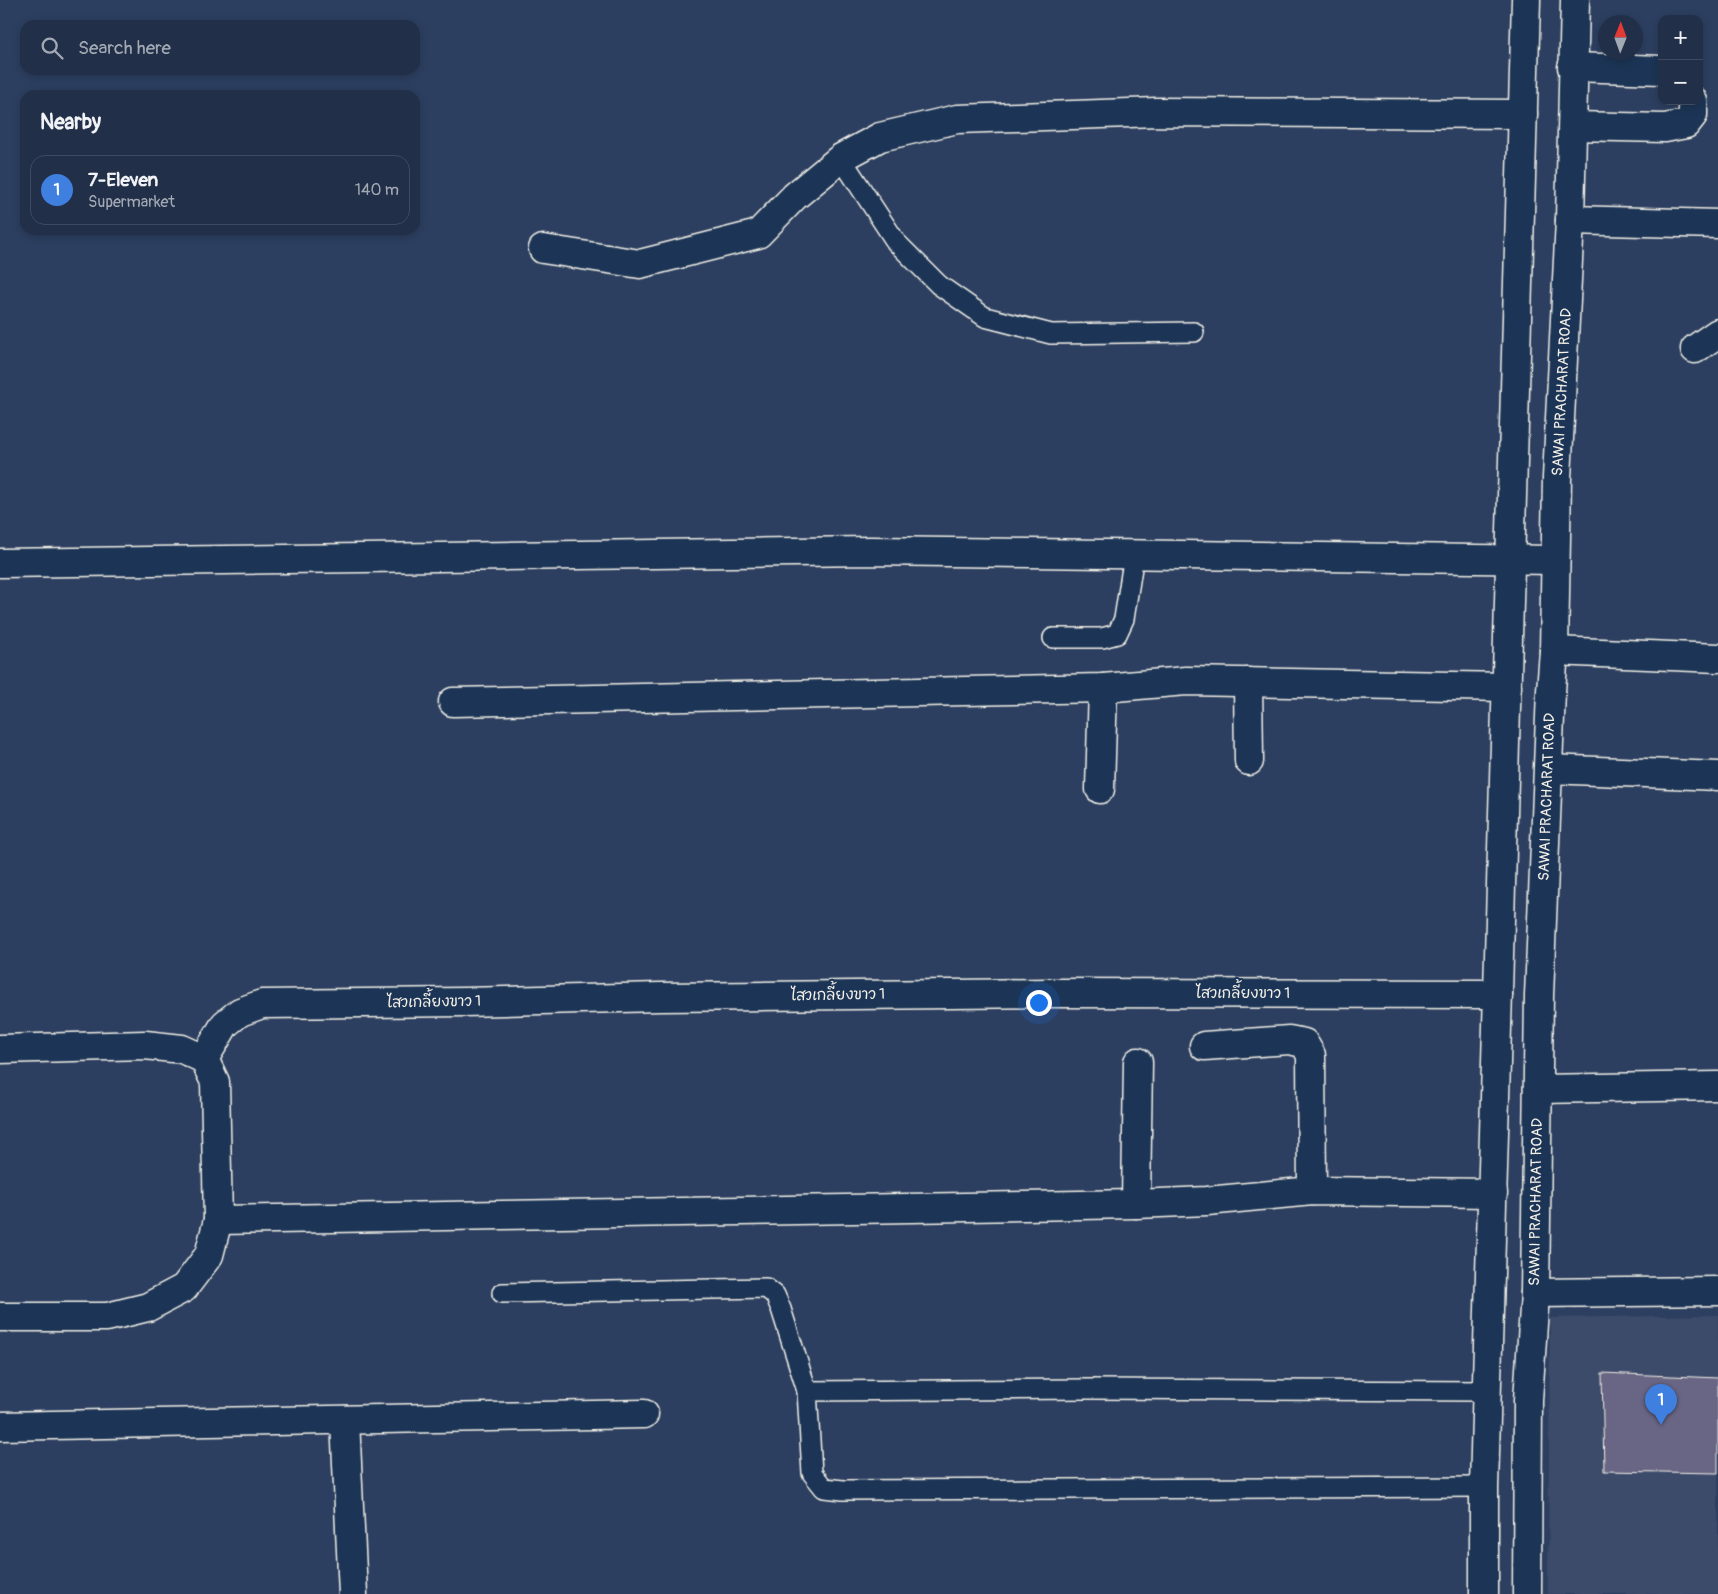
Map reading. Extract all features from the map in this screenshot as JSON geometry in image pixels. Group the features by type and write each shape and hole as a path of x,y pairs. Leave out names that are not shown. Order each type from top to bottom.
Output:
{"street":[{"path":"1484,1594 1484,1487 1526,0"},
{"name":"SAWAI PRACHARAT ROAD","path":"1527,1594 1528,1400 1535,1293 1539,996 1554,652 1557,478 1570,220 1575,0"},
{"path":"1572,67 1658,70"},
{"path":"1573,126 1665,128 1686,124 1693,115 1693,105"},
{"path":"543,249 640,264 758,234 795,196 841,158 880,137 957,119 1157,112 1523,114"},
{"path":"1570,220 1718,224"},
{"path":"1695,349 1718,334"},
{"path":"0,563 871,551 1555,560"},
{"path":"1554,652 1718,658"},
{"path":"453,702 1103,688 1186,681 1507,687"},
{"path":"1248,682 1248,761"},
{"path":"1100,789 1103,688"},
{"path":"1549,769 1718,776"},
{"name":"ไสวเกลี้ยงขาว 1","path":"204,1059 225,1024 240,1012 262,1004 1052,993 1498,994"},
{"path":"1204,1046 1289,1040 1304,1043 1311,1055 1312,1191"},
{"path":"0,1049 145,1045 182,1049 204,1059 214,1082 218,1220 209,1255 184,1288 148,1308 107,1317 0,1317"},
{"path":"1136,1204 1138,1062"},
{"path":"1538,1089 1718,1086"},
{"path":"218,1220 1136,1204 1207,1201 1312,1191 1493,1193"},
{"path":"1535,1293 1718,1291"},
{"path":"0,1426 644,1414"},
{"path":"346,1420 354,1594"}],"lane":[{"path":"841,158 896,242 939,285 985,317 1051,334 1194,332"},
{"path":"1053,638 1102,638 1117,634 1124,620 1134,555"},
{"path":"502,1293 766,1288 775,1295 781,1309 807,1391 812,1473 824,1488 863,1490 1484,1487"},
{"path":"807,1391 1090,1389 1487,1391"}],"shaded area":[{"path":"1718,1315 1718,1594 1548,1594 1550,1318"}],"building":[{"path":"1602,1373 1718,1378 1718,1473 1604,1471"}],"place":[{"name":"7-Eleven","path":"1661,1425"}]}
